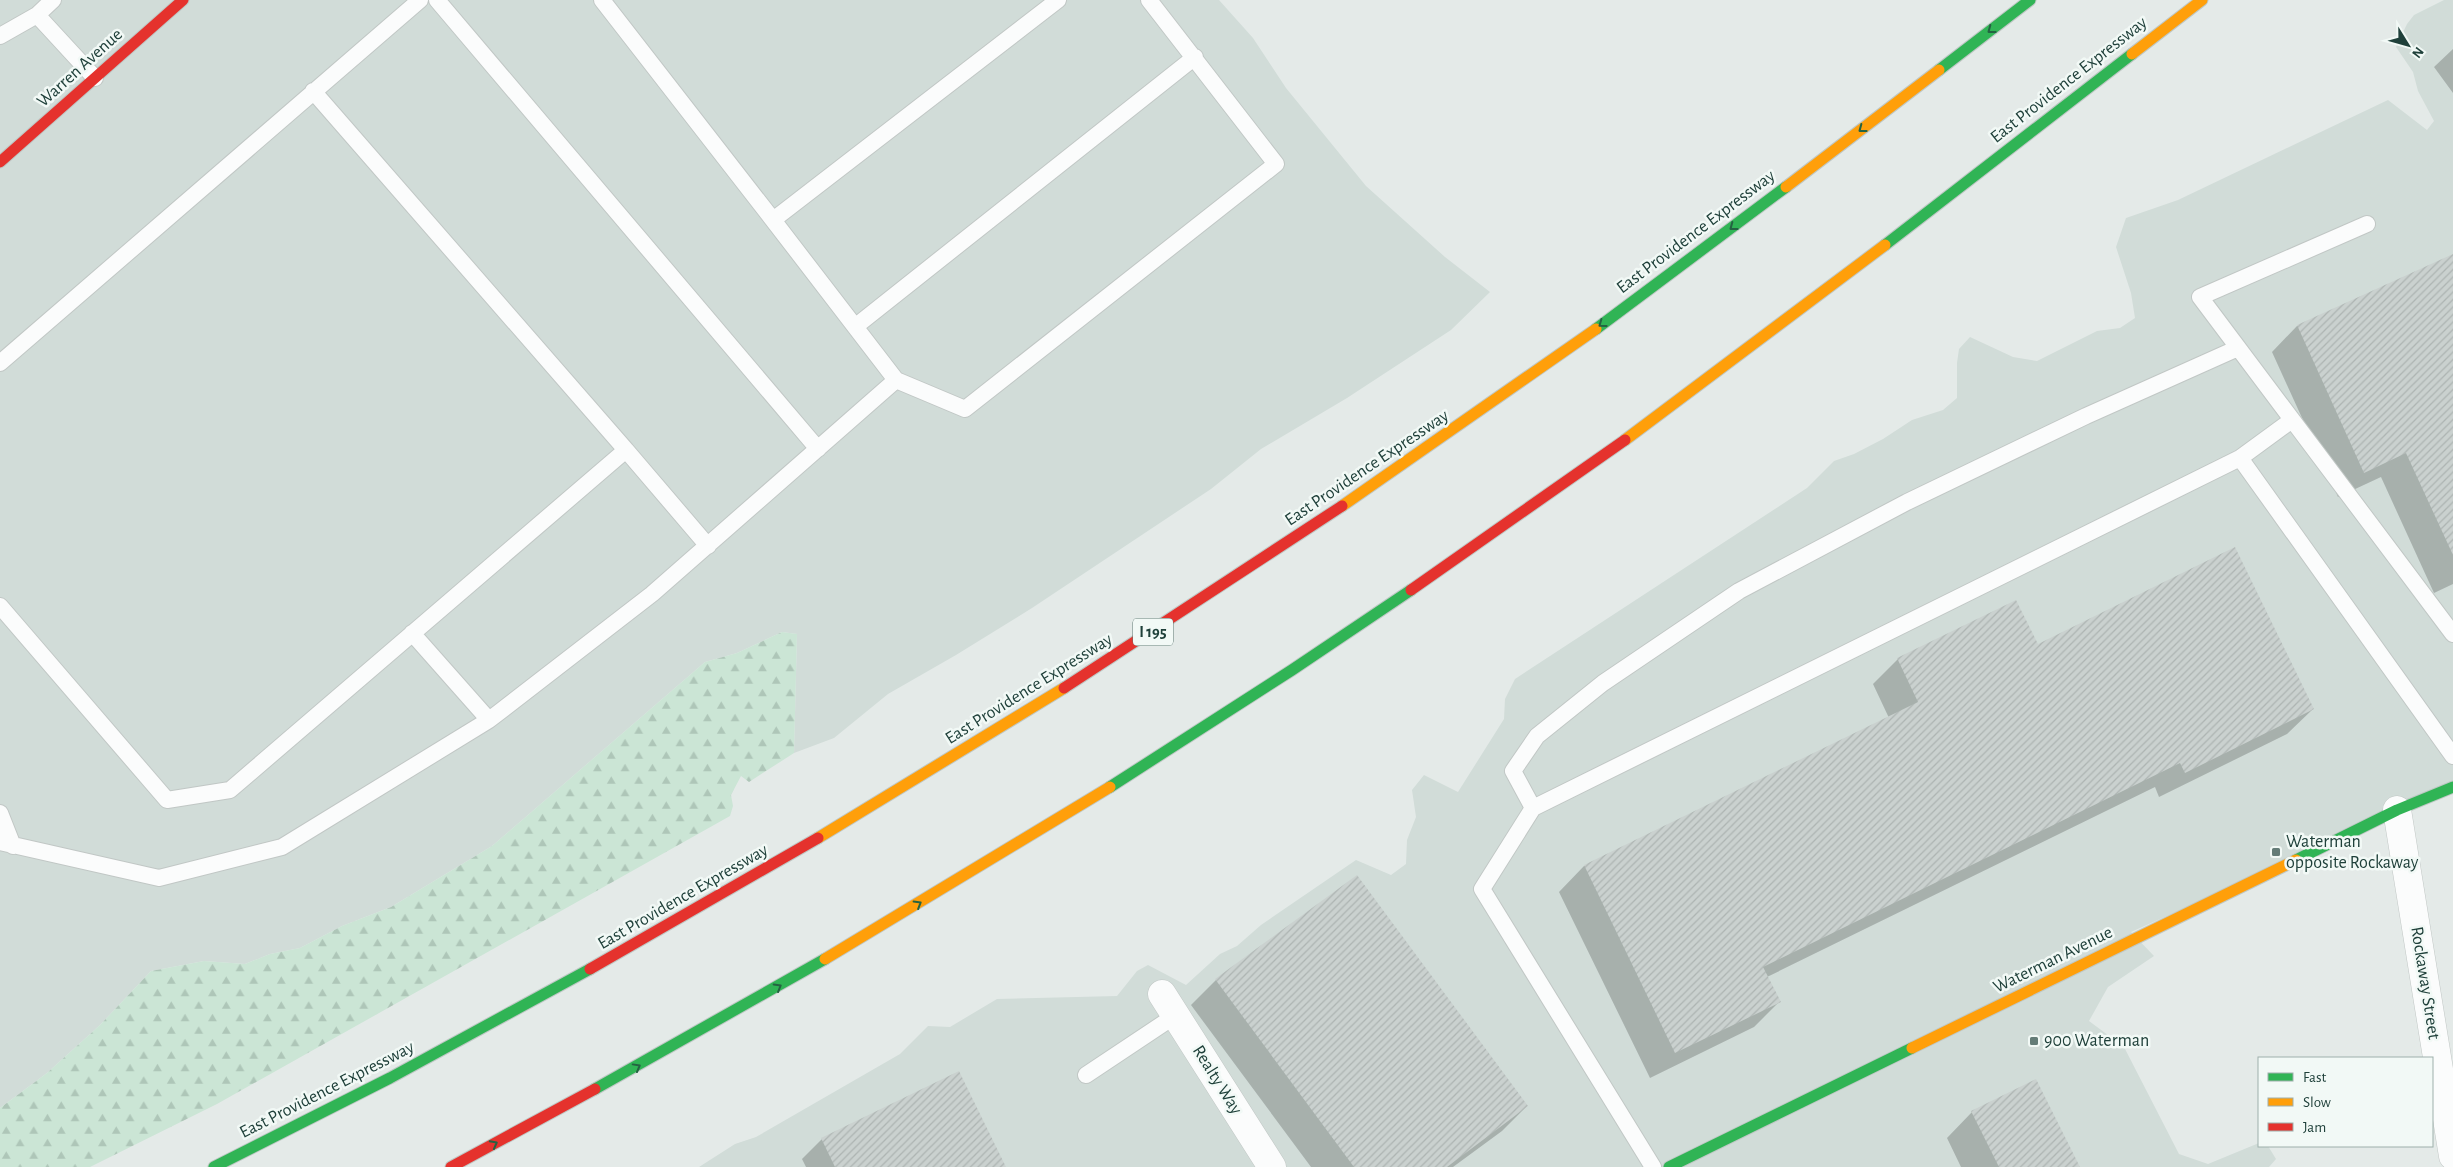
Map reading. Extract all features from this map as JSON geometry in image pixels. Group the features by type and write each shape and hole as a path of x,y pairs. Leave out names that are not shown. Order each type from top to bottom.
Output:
{"main road":[{"name":"Warren Avenue","path":"0,162 183,0"},
{"name":"East Providence Expressway","path":"214,1167 396,1075 709,903 916,781 1055,695 1320,522 1557,357 1752,213 2030,0"},
{"name":"East Providence Expressway","path":"451,1167 651,1060 852,944 1057,820 1307,660 1537,503 1684,397 2202,0"},
{"name":"Waterman Avenue","path":"1669,1167 2397,810 2453,787"}],"street":[{"name":"Rockaway Street","path":"2397,810 2453,1156"},
{"name":"Realty Way","path":"1169,1004 1272,1167"}],"lane":[{"path":"0,36 37,15 53,0"},
{"path":"0,363 420,0"},
{"path":"437,0 818,449"},
{"path":"602,0 896,380 965,409 1276,164 1149,0"},
{"path":"774,220 1058,0"},
{"path":"37,15 94,78"},
{"path":"856,326 1195,57"},
{"path":"313,91 708,546"},
{"path":"2367,224 2200,297 2453,634"},
{"path":"1533,808 1513,771 1537,736 1603,683 1739,591 1916,498 2086,416 2238,348"},
{"path":"0,813 6,844 159,878 282,847 489,720 652,594 896,380"},
{"path":"1653,1167 1482,889 1533,808 2240,458 2292,420"},
{"path":"0,606 168,800 230,790 626,450"},
{"path":"2240,458 2453,756"},
{"path":"412,633 489,720"},
{"path":"1086,1075 1169,1004"}],"shaded area":[{"path":"0,0 1219,0 1253,38 1286,88 1366,186 1445,257 1490,292 1451,330 1347,398 1261,449 1211,489 1032,608 888,694 834,738 794,753 797,634 782,632 737,653 705,662 492,846 391,907 342,926 300,948 270,954 245,964 204,961 151,971 100,1025 47,1073 0,1108"},
{"path":"2444,0 2453,0 2453,788 2131,932 2154,956 2108,987 2089,1021 2124,1047 2179,1154 2208,1164 2258,1143 2258,1147 2269,1147 2276,1159 2269,1167 699,1167 735,1144 756,1137 900,1054 928,1026 950,1027 997,999 1117,996 1137,971 1148,965 1186,985 1220,954 1237,946 1261,925 1356,860 1391,875 1406,864 1407,840 1416,817 1412,790 1424,775 1458,792 1504,719 1505,699 1515,679 1807,488 1834,461 1854,454 1883,439 1912,420 1943,410 1957,398 1959,349 1970,337 2013,357 2037,361 2097,331 2120,328 2135,318 2131,293 2116,247 2126,218 2178,200 2388,100 2427,130 2434,121 2418,91 2413,72 2396,47 2407,24 2414,15"}],"green space":[{"path":"782,632 797,634 794,753 749,782 741,776 731,795 733,806 730,816 217,1104 90,1167 0,1167 0,1108 47,1073 100,1025 151,971 204,961 245,964 270,954 300,948 342,926 391,907 492,846 705,662 737,653"}],"building":[{"path":"2453,254 2453,555 2406,453 2364,473 2297,325"},
{"path":"2235,547 2314,709 2185,773 2180,763 1763,967 1781,1002 1675,1053 1584,865 1918,702 1897,658 2016,600 2038,644"},
{"path":"1357,875 1528,1106 1447,1167 1354,1167 1215,979"},
{"path":"959,1071 1006,1167 835,1167 821,1138"},
{"path":"2036,1079 2080,1167 1999,1167 1971,1111"}],"traffic: fast":[{"path":"1939,70 2030,0"},
{"path":"1885,245 2132,54"},
{"path":"1596,329 1786,187"},
{"path":"1110,787 1292,670 1411,590"},
{"path":"2296,860 2397,810 2453,787"},
{"path":"595,1089 825,959"},
{"path":"214,1167 390,1078 590,969"},
{"path":"1669,1167 1912,1048"}],"traffic: slow":[{"path":"2132,54 2202,0"},
{"path":"1786,187 1939,70"},
{"path":"1625,440 1885,245"},
{"path":"1342,506 1596,329"},
{"path":"818,838 1064,688"},
{"path":"825,959 1110,787"},
{"path":"1912,1048 2296,860"}],"traffic: jam":[{"path":"0,162 183,0"},
{"path":"1411,590 1625,440"},
{"path":"1064,688 1342,506"},
{"path":"590,969 818,838"},
{"path":"451,1167 595,1089"}],"place":[{"name":"Waterman opposite Rockaway","path":"2276,852"},
{"name":"900 Waterman","path":"2034,1041"}]}
